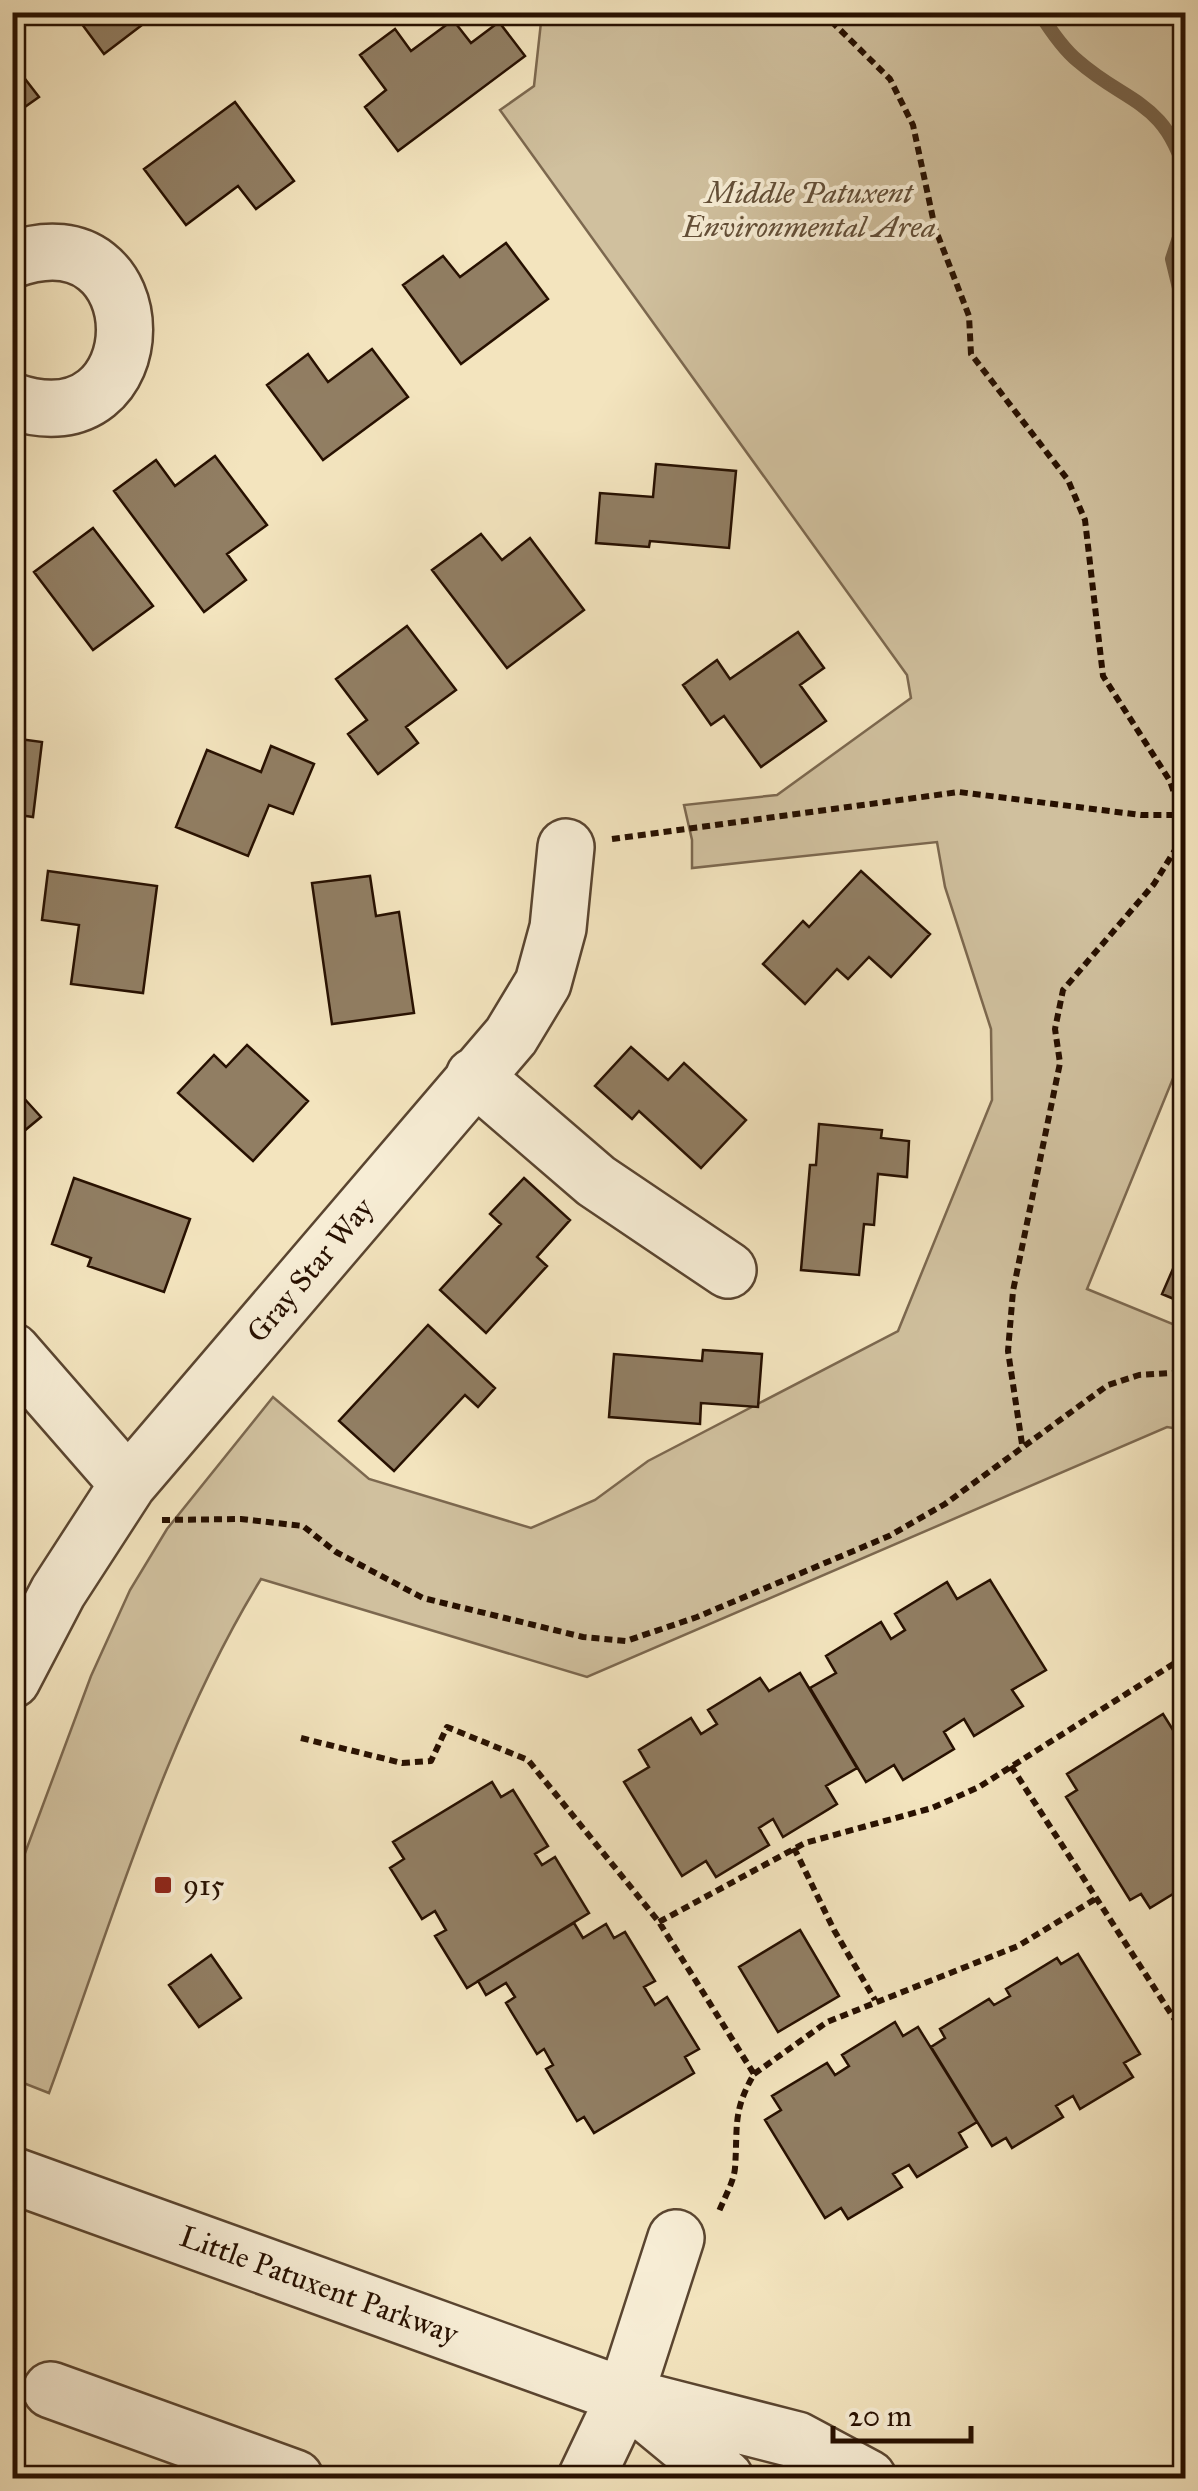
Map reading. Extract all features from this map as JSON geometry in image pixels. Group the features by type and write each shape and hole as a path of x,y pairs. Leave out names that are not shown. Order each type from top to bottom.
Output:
{"street":[{"path":"12,260 36,252 66,252 90,262 122,300 128,329 123,359 110,381 79,404 50,410 12,401"},
{"name":"Gray Star Way","path":"12,1680 58,1592 118,1499 511,1036 543,983 558,928 566,847"},
{"path":"474,1076 596,1181 728,1270"},
{"path":"12,1351 118,1499"},
{"name":"Little Patuxent Parkway","path":"12,2175 625,2396 797,2440 868,2478"},
{"path":"586,2478 696,2227"},
{"path":"51,2390 296,2478"},
{"name":"Little Patuxent Parkway","path":"625,2396 726,2478"}],"path":[{"path":"822,12 890,79 912,125 934,228 969,316 971,354 1068,480 1085,520 1103,676 1170,781 1184,816 1175,850 1154,884 1063,990 1055,1029 1060,1063 1013,1292 1008,1352 1022,1444"},
{"path":"566,847 958,792 1184,816"},
{"path":"118,1499 304,1526 336,1552 423,1598 583,1638 626,1641 697,1617 889,1536 945,1504 1022,1444 1108,1386 1140,1376 1186,1372"},
{"path":"659,1922 794,1848 932,1808 979,1787 1186,1656"},
{"path":"301,1738 402,1762 431,1762 446,1728 528,1760 659,1922 754,2074"},
{"path":"1011,1766 1186,2036"},
{"path":"794,1848 834,1930 875,2000"},
{"path":"696,2227 735,2170 733,2134 738,2102 754,2074 827,2022 1018,1946 1096,1898"}],"green space":[{"name":"Middle Patuxent Environmental Area","path":"542,13 1185,13 1185,1049 1087,1289 1185,1329 1185,1430 1167,1427 587,1677 261,1579 227,1638 169,1764 49,2093 13,2079 12,1888 91,1676 130,1590 167,1529 273,1397 369,1479 531,1528 595,1500 648,1461 898,1331 992,1100 991,1029 945,887 937,842 692,868 692,840 684,805 777,795 911,698 907,675 500,110 534,86"}],"building":[{"path":"73,12 159,12 104,54"},
{"path":"453,20 471,43 499,22 525,56 398,151 365,107 386,90 360,55 395,29 411,51"},
{"path":"12,62 39,97 12,116"},
{"path":"235,102 294,181 256,209 238,186 186,225 144,169"},
{"path":"506,243 548,299 461,364 403,285 443,256 460,277"},
{"path":"372,349 408,397 323,460 267,385 308,354 328,382"},
{"path":"215,456 267,525 227,554 246,580 204,612 114,491 156,460 175,486"},
{"path":"656,464 736,471 729,548 650,541 649,547 596,543 600,493 653,497"},
{"path":"93,528 153,606 93,650 34,572"},
{"path":"481,534 502,560 530,538 584,610 507,668 432,570"},
{"path":"407,626 456,690 406,727 418,743 378,774 348,734 367,720 336,679"},
{"path":"798,632 824,668 800,685 826,721 761,767 724,716 711,725 683,685 717,660 730,679"},
{"path":"12,738 42,742 33,817 12,814"},
{"path":"271,746 314,764 293,814 269,805 248,856 176,827 207,750 261,772"},
{"path":"48,871 157,886 143,993 71,984 79,925 42,920"},
{"path":"861,871 930,934 891,977 869,957 848,979 837,969 805,1004 763,964 803,921 809,927"},
{"path":"370,876 376,916 399,912 414,1013 332,1024 312,883"},
{"path":"247,1045 308,1101 253,1161 178,1093 214,1055 226,1067"},
{"path":"631,1047 668,1080 684,1063 746,1120 701,1168 639,1111 632,1119 595,1086"},
{"path":"12,1085 41,1117 12,1141"},
{"path":"819,1124 882,1130 881,1138 909,1141 907,1177 878,1174 874,1225 864,1224 859,1275 801,1270 810,1165 816,1165"},
{"path":"74,1178 190,1219 164,1292 88,1266 91,1258 52,1244"},
{"path":"524,1178 570,1220 537,1257 547,1266 486,1333 440,1290 501,1224 490,1214"},
{"path":"1186,1239 1186,1304 1162,1294"},
{"path":"428,1325 495,1388 478,1407 465,1395 394,1471 339,1421"},
{"path":"703,1350 762,1354 758,1407 701,1403 700,1424 609,1417 614,1354 702,1361"},
{"path":"990,1580 1046,1670 1012,1690 1023,1706 974,1736 964,1719 944,1732 954,1749 903,1780 894,1765 866,1782 810,1688 836,1673 826,1656 881,1622 891,1639 905,1630 895,1614 947,1582 957,1599"},
{"path":"800,1673 857,1768 826,1786 837,1804 783,1837 773,1819 759,1828 769,1845 716,1877 706,1861 682,1876 624,1782 649,1767 639,1750 691,1718 701,1734 717,1724 708,1710 760,1678 769,1691"},
{"path":"1163,1714 1173,1730 1186,1726 1186,1886 1150,1908 1141,1894 1130,1900 1066,1797 1077,1790 1067,1774"},
{"path":"492,1782 501,1797 513,1790 548,1846 535,1854 542,1865 555,1857 589,1913 467,1988 435,1936 446,1930 435,1911 422,1919 390,1868 404,1859 393,1842"},
{"path":"574,1923 583,1938 606,1924 614,1938 625,1932 655,1981 644,1987 655,2005 667,1997 699,2049 685,2057 694,2073 594,2133 584,2117 577,2121 546,2069 553,2065 544,2049 537,2054 506,2003 515,1997 506,1983 486,1995 478,1981"},
{"path":"800,1930 839,1996 778,2032 739,1967"},
{"path":"1078,1954 1140,2054 1124,2063 1133,2077 1080,2109 1073,2096 1056,2106 1063,2117 1012,2148 1006,2138 992,2146 931,2047 945,2038 940,2029 989,1999 994,2005 1010,1996 1006,1989 1057,1958 1061,1964"},
{"path":"211,1955 241,1998 199,2027 169,1985"},
{"path":"895,2022 903,2036 918,2027 977,2122 959,2133 967,2147 917,2177 909,2165 893,2174 902,2187 848,2219 841,2208 825,2218 765,2120 781,2110 772,2096 827,2063 835,2075 849,2066 842,2055"}],"waterway":[{"path":"1039,12 1072,56 1156,118 1178,151 1186,176"},
{"path":"1186,216 1172,259 1186,317"}],"place":[{"name":"915","path":"163,1885"}]}
